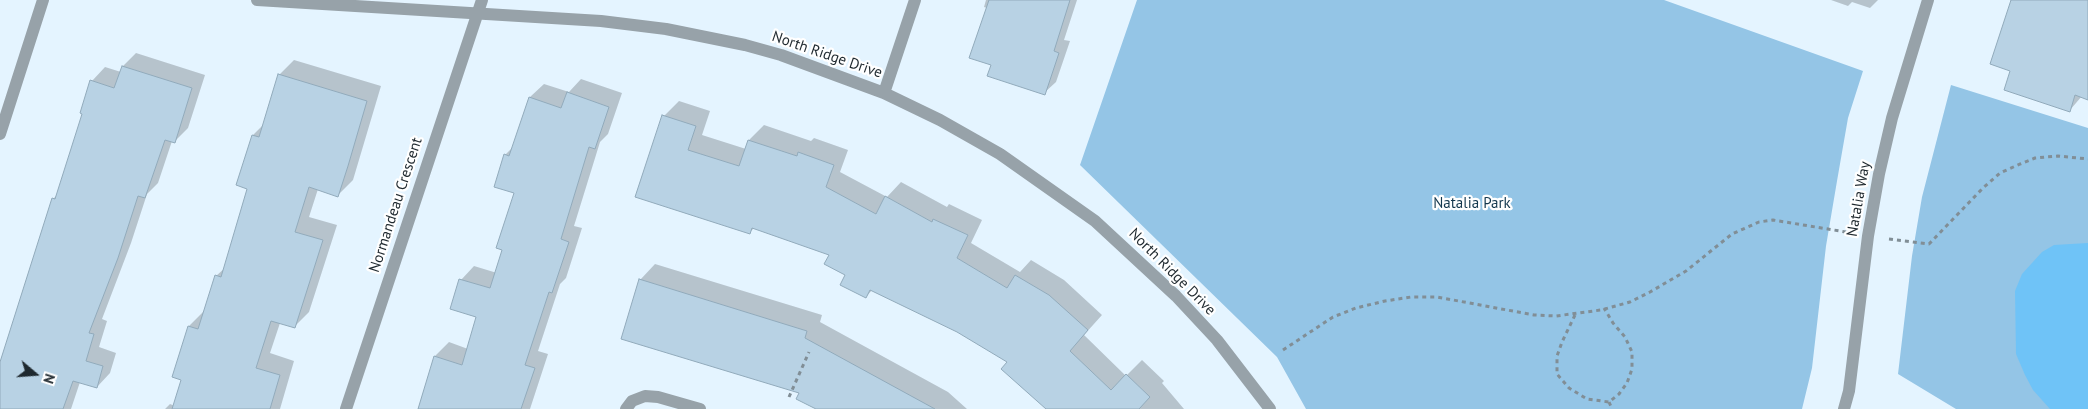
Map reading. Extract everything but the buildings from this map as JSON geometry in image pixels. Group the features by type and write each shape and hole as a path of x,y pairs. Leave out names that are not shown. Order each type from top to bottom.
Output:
{"street":[{"path":"0,134 43,0"},
{"name":"North Ridge Drive","path":"257,0 480,6 621,23 704,36 782,55 884,93 940,120 992,149 1095,221 1182,302 1217,340 1270,409"},
{"path":"884,93 915,0"},
{"name":"Natalia Way","path":"1844,409 1849,391 1868,236 1879,174 1894,110 1928,0"},
{"name":"Normandeau Crescent","path":"346,409 480,6"},
{"path":"626,409 632,401 645,396 658,397 700,409"}],"path":[{"path":"1887,239 1929,244 2000,172 2035,158 2058,156 2088,159"},
{"path":"1283,350 1333,317 1370,304 1411,297 1437,297 1534,315 1575,315 1630,302 1686,271 1732,234 1760,222 1782,221 1849,232"},
{"path":"1575,315 1557,356 1557,374 1569,388 1587,399 1609,402 1619,394 1627,383 1632,369 1632,352 1625,338 1604,308"},
{"path":"789,397 809,352"},
{"path":"1609,402 1612,409"}],"green space":[{"name":"Natalia Park","path":"1137,0 1664,0 1863,71 1848,118 1826,246 1812,368 1802,409 1306,409 1277,357 1080,165"},
{"path":"1951,85 2088,128 2088,409 1956,409 1898,374 1912,256 1922,197"}],"shaded area":[{"path":"2088,243 2088,409 2050,409 2033,390 2016,354 2015,291 2022,274 2042,252 2054,245"}]}
